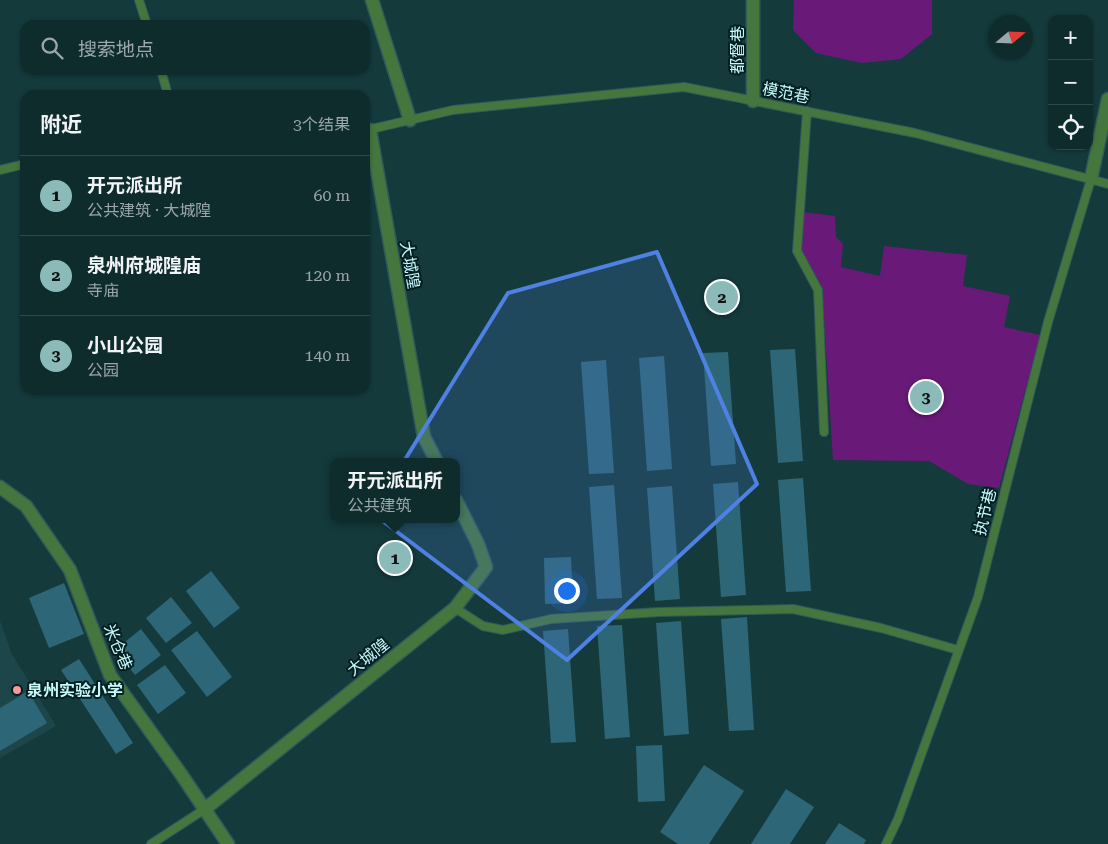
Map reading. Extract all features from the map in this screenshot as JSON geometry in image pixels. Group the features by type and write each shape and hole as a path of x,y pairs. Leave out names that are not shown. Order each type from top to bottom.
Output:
{"street":[{"path":"372,0 410,120"},
{"name":"都督巷","path":"753,101 754,0"},
{"path":"1091,179 1108,99"},
{"name":"大城隍","path":"370,141 424,437 435,458"},
{"name":"米仓巷","path":"0,486 26,506 70,570 110,675 228,844"},
{"name":"大城隍","path":"205,810 455,608 486,566 478,544 460,508"}],"lane":[{"path":"139,0 145,20"},
{"path":"162,75 166,90"},
{"name":"模范巷","path":"370,130 453,110 684,87 915,132 1108,184"},
{"path":"807,111 797,252 818,290 824,432"},
{"path":"0,170 20,165"},
{"name":"执节巷","path":"886,844 898,819 978,597 1048,322 1091,179"},
{"path":"455,608 483,626 503,630 550,619 659,612 793,609 881,628 958,650"},
{"path":"151,844 205,810"}],"highlighted area":[{"path":"657,252 757,484 567,660 372,513 508,293"}],"shaded area":[{"path":"794,0 932,0 932,34 901,59 862,63 816,53 793,30"},
{"path":"803,212 835,216 836,237 843,244 841,267 880,276 884,246 967,255 963,286 1010,296 1004,327 1040,335 999,488 968,484 929,461 833,460 822,287 801,250"},
{"name":"泉州实验小学","path":"0,621 12,654 56,726 0,758"}],"building":[{"path":"795,349 803,461 778,463 770,350"},
{"path":"728,352 736,464 711,466 703,353"},
{"path":"664,356 672,469 647,471 639,358"},
{"path":"606,360 614,473 589,474 581,362"},
{"path":"803,478 811,591 786,592 778,480"},
{"path":"738,482 746,595 721,597 713,484"},
{"path":"614,485 622,598 597,599 589,487"},
{"path":"672,486 680,599 655,601 647,488"},
{"path":"571,557 573,603 545,604 544,558"},
{"path":"211,571 240,608 214,628 186,591"},
{"path":"64,583 84,634 49,648 29,598"},
{"path":"171,597 192,623 166,643 146,618"},
{"path":"747,617 754,730 729,731 721,619"},
{"path":"681,621 689,734 664,736 656,623"},
{"path":"622,625 630,737 605,739 597,626"},
{"path":"141,629 161,655 135,675 115,650"},
{"path":"568,629 576,742 551,743 543,631"},
{"path":"197,631 232,677 207,697 171,650"},
{"path":"79,659 133,743 116,754 61,670"},
{"path":"165,665 186,693 158,714 137,685"},
{"path":"28,691 47,723 0,751 0,708"},
{"path":"662,745 665,801 638,802 636,746"},
{"path":"704,765 744,791 709,844 678,844 660,832"},
{"path":"786,789 814,807 790,844 751,844"},
{"path":"839,823 866,840 864,844 825,844"}],"place":[{"name":"泉州府城隍庙","path":"722,297"},
{"name":"小山公园","path":"926,397"},
{"name":"开元派出所","path":"395,558"},
{"name":"泉州实验小学","path":"17,690"}]}
